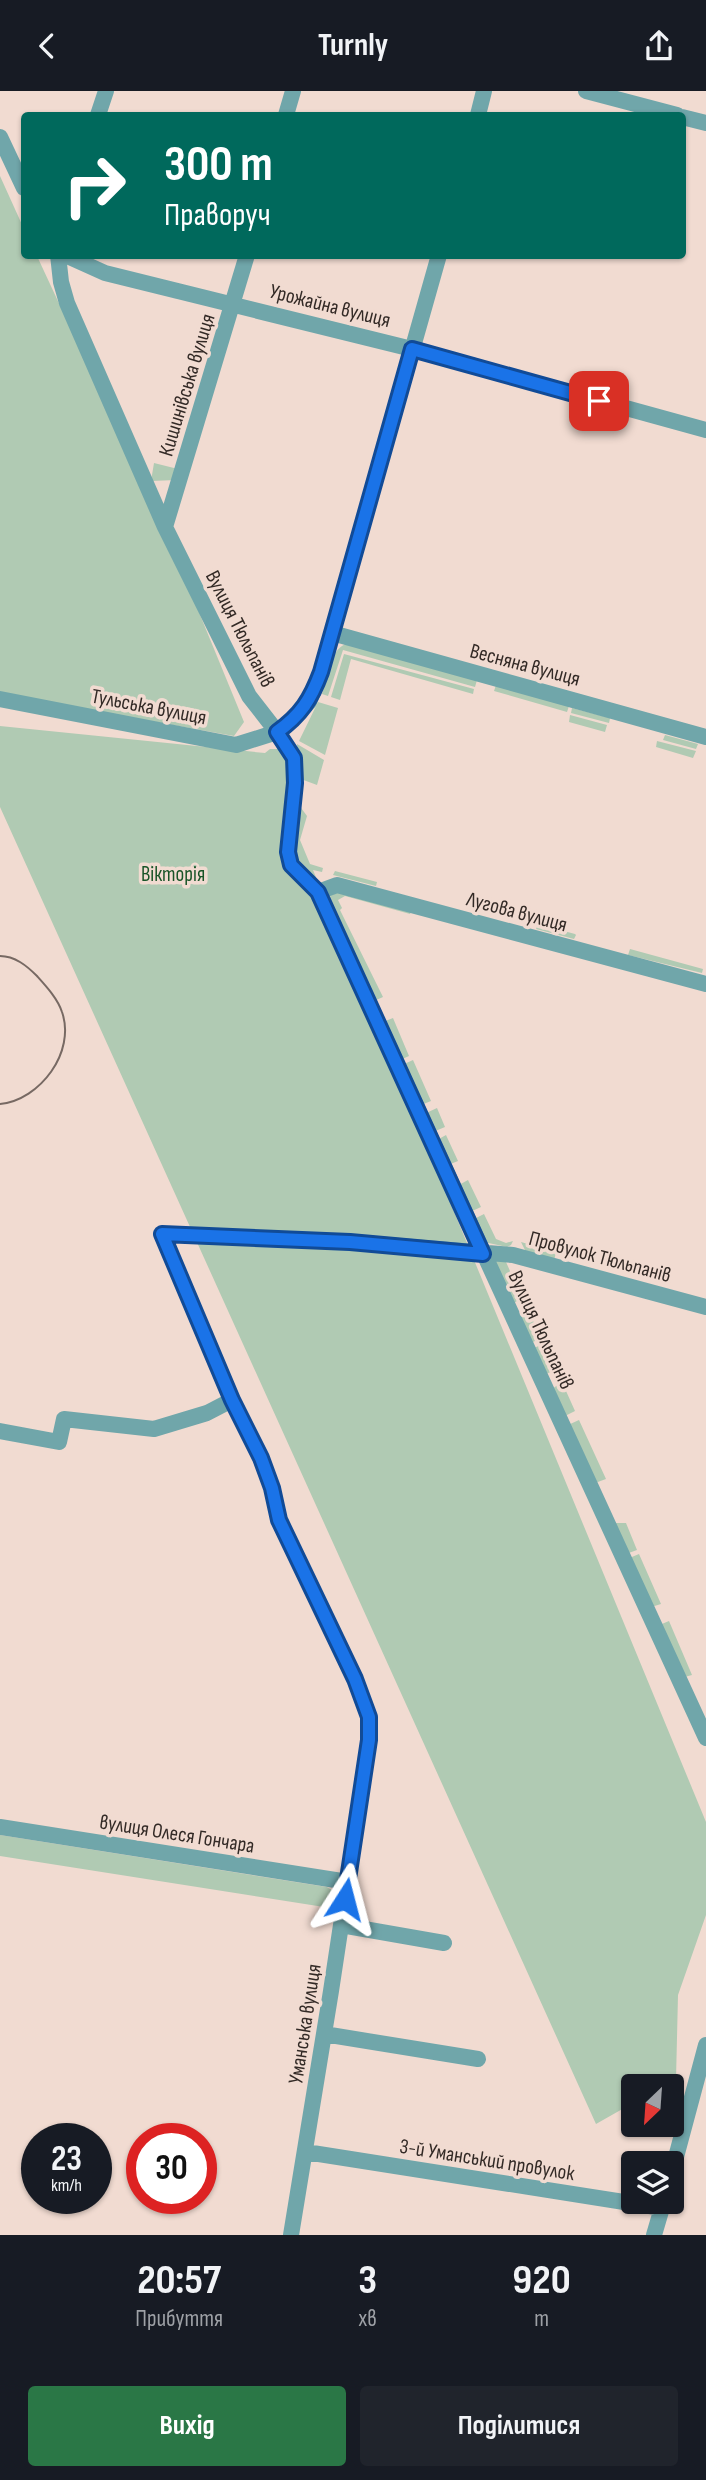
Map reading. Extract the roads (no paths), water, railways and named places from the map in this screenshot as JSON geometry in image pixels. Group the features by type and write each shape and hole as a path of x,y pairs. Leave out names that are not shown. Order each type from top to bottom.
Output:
{"street":[{"path":"99,112 106,91"},
{"path":"287,112 293,91"},
{"path":"479,112 484,91"},
{"path":"586,91 666,112"},
{"path":"686,118 706,123"},
{"path":"0,137 21,182"},
{"name":"Вулиця Тюльпанів","path":"58,259 67,303 165,527 249,696 282,728 294,758 295,783 288,852 291,865 318,892 706,1738"},
{"name":"Урожайна вулиця","path":"75,259 106,272 412,349 706,430"},
{"name":"Кишинівська вулиця","path":"165,527 246,259"},
{"path":"282,728 309,702 321,672 438,259"},
{"name":"Весняна вулиця","path":"332,633 706,737"},
{"name":"Тульська вулиця","path":"0,699 236,745 282,728"},
{"name":"Лугова вулиця","path":"318,892 337,885 706,984"},
{"name":"Провулок Тюльпанів","path":"162,1234 350,1242 513,1255 706,1307"},
{"name":"Уманська вулиця","path":"162,1234 232,1400 261,1458 272,1488 279,1520 355,1679 369,1717 369,1740 348,1882 291,2235"},
{"path":"0,1431 59,1442 64,1419 155,1429 207,1413 232,1400"},
{"name":"вулиця Олеся Гончара","path":"0,1827 348,1882"},
{"path":"341,1925 444,1943"},
{"path":"324,2034 478,2059"},
{"path":"678,2151 706,2045"},
{"name":"3-й Уманський провулок","path":"306,2152 621,2199"},
{"path":"654,2235 660,2214"}],"tram line":[{"path":"0,956 16,960 37,976 58,1002 65,1027 59,1058 41,1084 15,1101 0,1104"}],"park label":[{"name":"Вікторія","path":"173,874"}]}
